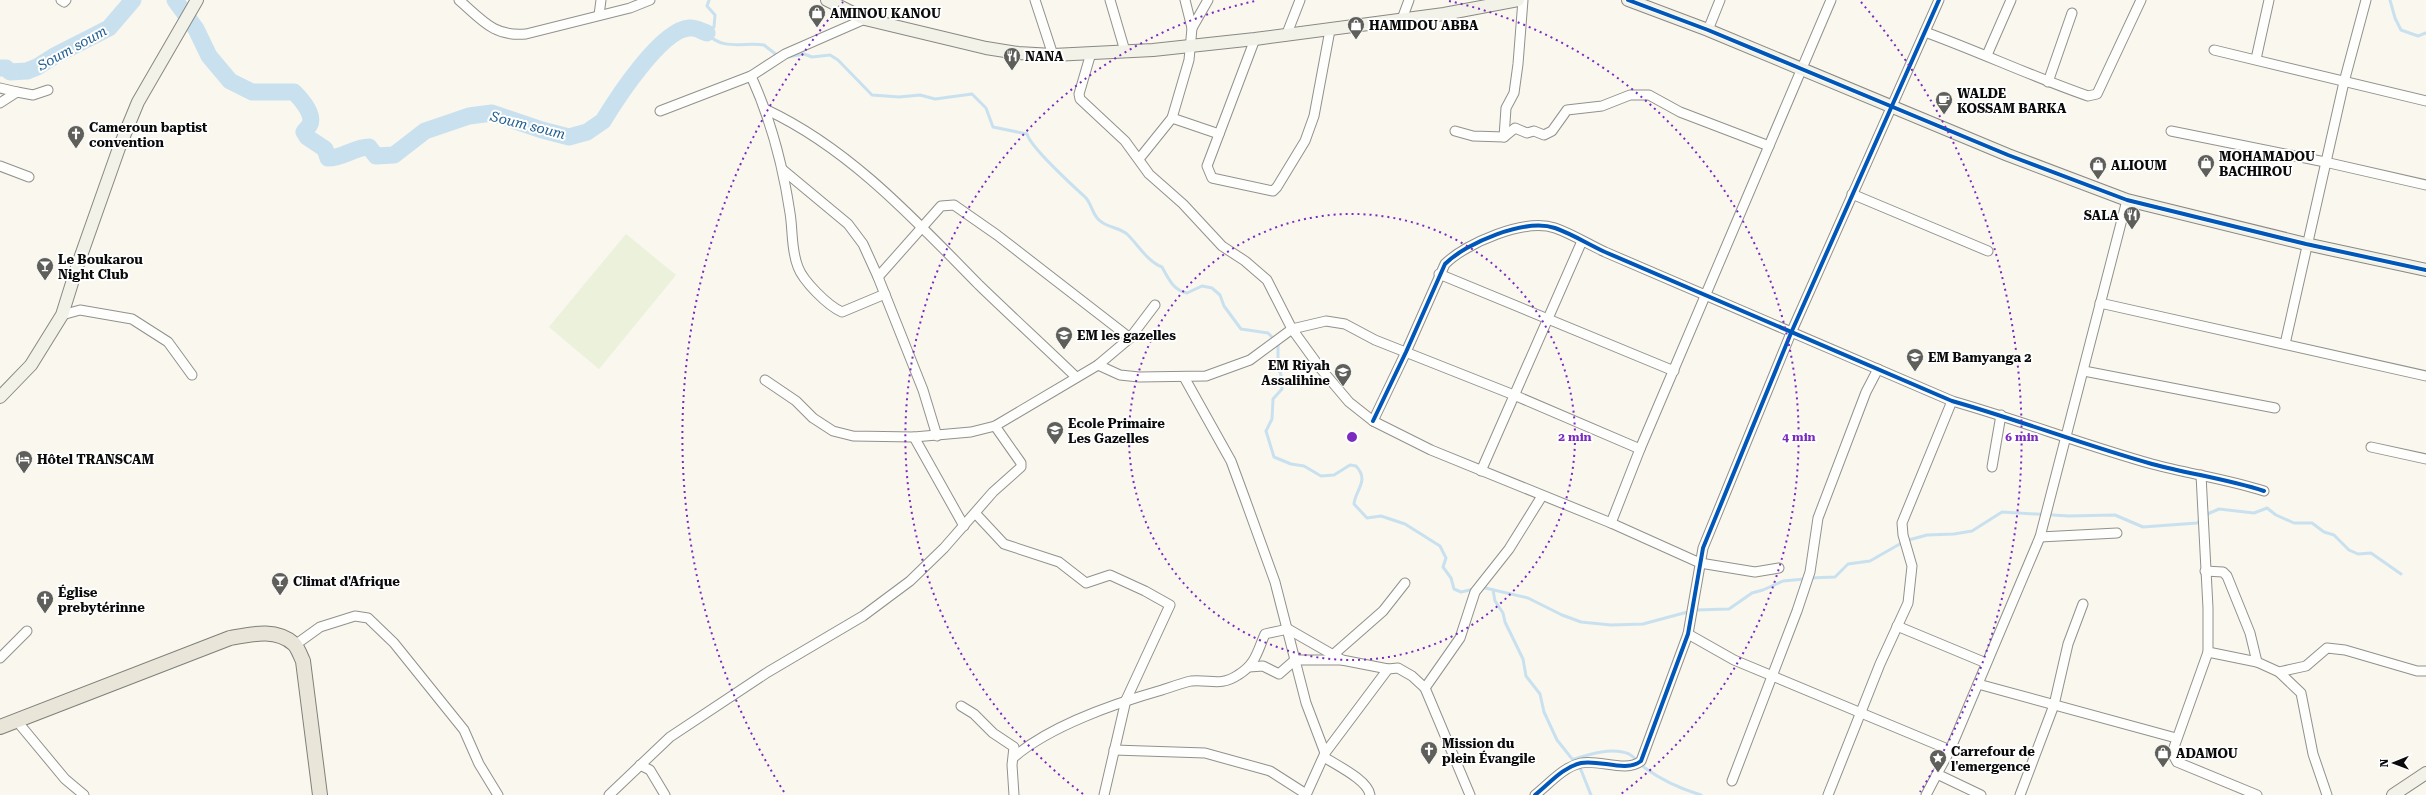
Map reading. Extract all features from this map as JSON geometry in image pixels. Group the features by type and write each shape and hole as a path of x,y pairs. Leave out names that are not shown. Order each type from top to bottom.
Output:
{"main road":[{"path":"0,726 230,638 253,633 270,633 295,645 303,662 320,795"}],"street":[{"path":"61,0 64,2 66,0"},
{"path":"0,397 31,365 62,315 76,267 119,148 138,102 197,0"},
{"path":"459,0 492,27 510,35 526,34 599,16 650,0"},
{"path":"599,16 601,0"},
{"path":"827,0 865,19 986,48 1018,54 1053,55 1125,51 1255,40 1330,30 1513,1"},
{"path":"1035,0 1053,55"},
{"path":"1110,0 1125,51"},
{"path":"1139,159 1172,118 1189,60 1192,28 1185,0"},
{"path":"1192,28 1208,0"},
{"path":"1286,36 1300,0"},
{"path":"1402,19 1409,0"},
{"path":"1504,137 1506,108 1514,93 1523,0"},
{"path":"1628,0 1708,30 2008,155 2127,200 2306,244 2426,270"},
{"path":"1708,30 1720,0"},
{"path":"1611,523 1640,449 1707,296 1831,0"},
{"path":"1535,795 1577,765 1639,763 1688,634 1703,548 1791,333 1890,107 1939,0"},
{"path":"1987,55 2011,0"},
{"path":"1925,32 1987,55 2048,82 2088,96 2097,94 2141,0"},
{"path":"2256,59 2269,0"},
{"path":"2285,344 2325,162 2344,82 2366,0"},
{"path":"2048,82 2072,13"},
{"path":"660,111 751,76 786,54 865,19"},
{"path":"1255,40 1207,166 1212,178 1266,192 1273,191 1278,187 1305,141 1314,116 1330,30"},
{"path":"2214,50 2426,101"},
{"path":"1091,53 1080,99 1124,141 1149,174 1183,204 1222,246 1245,261 1267,280 1292,329 1320,369 1350,402 1373,421 1431,450 1611,523 1700,563 1755,572 1779,568"},
{"path":"751,76 767,110 783,170 790,213 794,258 804,280 842,312 885,294"},
{"path":"0,88 33,95 48,90"},
{"path":"0,103 17,92"},
{"path":"1455,131 1473,136 1504,137 1515,128 1527,133 1534,131 1544,134 1552,131 1567,110 1602,106 1630,95 1649,95 1680,112 1769,146"},
{"path":"767,110 794,122 839,153 922,227 1076,377"},
{"path":"1172,118 1219,134"},
{"path":"2171,131 2325,162 2426,185"},
{"path":"0,166 29,177"},
{"path":"783,170 848,224 863,244 885,294 923,390 937,436"},
{"path":"1852,194 1988,251"},
{"path":"1926,795 1950,750 2040,537 2127,200"},
{"path":"878,277 941,206 954,205 997,235 1130,338"},
{"path":"1373,421 1406,352 1439,274 1445,264 1455,253 1481,240 1516,229 1542,225 1554,228 1791,333 1952,401 2067,436 2076,442 2154,464 2201,475 2222,478 2264,491"},
{"path":"1481,471 1582,241"},
{"path":"1439,274 1674,371"},
{"path":"2100,303 2426,376"},
{"path":"765,380 796,400 813,418 832,431 853,436 914,437 971,432 995,426 1031,407 1076,377 1098,365 1130,338 1155,305"},
{"path":"62,315 80,310 132,319 168,342 192,375"},
{"path":"1098,365 1120,375 1184,377 1206,376 1250,360 1272,346 1292,329 1326,321 1345,324 1406,352 1514,395 1640,449"},
{"path":"1732,781 1810,572 1818,518 1866,392 1878,370"},
{"path":"2084,371 2276,408"},
{"path":"1184,377 1231,461 1275,582 1306,703 1324,755 1361,781 1370,791 1370,795"},
{"path":"1828,795 1861,712 1908,603 1912,566 1905,545 1902,523 1952,401"},
{"path":"1992,467 2001,415"},
{"path":"609,795 670,737 720,702 863,616 910,580 976,514 993,492 1021,467 1021,463 995,426"},
{"path":"914,437 964,526"},
{"path":"2371,447 2426,459"},
{"path":"2201,475 2208,608 2208,652 2176,738 2172,753 2177,762 2257,795"},
{"path":"1425,688 1460,638 1477,588 1509,549 1542,496"},
{"path":"976,514 1004,544 1059,562 1086,582 1110,576 1145,591 1170,605 1126,700 1104,795"},
{"path":"2040,537 2117,533"},
{"path":"2205,571 2223,572 2227,576 2250,634 2257,662"},
{"path":"1334,654 1383,611 1405,584"},
{"path":"2020,795 2054,705 2068,644 2083,604"},
{"path":"295,645 320,627 355,616 368,618 394,643 464,730 479,764 498,795"},
{"path":"1897,626 1986,663"},
{"path":"1014,757 1031,742 1126,700 1192,681 1224,683 1249,667 1260,652 1265,634 1288,629 1334,654 1342,660"},
{"path":"0,658 27,631"},
{"path":"1688,634 1734,660 1950,750"},
{"path":"2279,672 2306,666 2327,648 2345,650 2417,671 2426,671"},
{"path":"2208,652 2257,662 2279,672 2290,680 2301,693 2313,754 2327,795"},
{"path":"1249,667 1263,666 1279,674 1295,660 1342,660 1388,669 1398,668 1412,676 1425,688 1470,795"},
{"path":"1114,750 1205,753 1270,772 1306,794 1324,755 1388,669"},
{"path":"1978,684 2176,738"},
{"path":"961,706 974,714 993,733 1014,747 1012,765 1014,795"},
{"path":"16,720 65,779 84,795"},
{"path":"640,765 650,770 666,795"},
{"path":"2393,795 2426,773"},
{"path":"1937,774 1981,795"}],"green space":[{"path":"626,234 676,275 599,369 549,327"}],"waterway":[{"name":"Soum soum","path":"0,68 6,68 10,72 27,71 37,67 56,55 109,28 133,0"},
{"name":"Soum soum","path":"175,0 196,29 209,56 230,81 252,92 294,92 309,111 311,120 309,126 304,132 307,137 325,149 328,158 334,158 364,147 369,147 376,156 394,155 425,131 469,116 492,113 542,130 569,137 587,132 603,121 629,82 653,52 666,40 678,32 689,28 707,33"},
{"path":"709,0 707,6 715,15 714,27 707,33 713,39 719,42 734,45 764,45 778,56"},
{"path":"2390,0 2395,18 2401,30 2418,36 2426,33"},
{"path":"787,57 804,54 812,57 830,55 838,60 872,95 899,97 920,95 935,99 972,94 986,108 993,127 1027,134 1044,157 1087,199 1099,220 1106,225 1125,232 1148,258 1162,267 1169,279 1178,289 1187,293 1202,286 1212,288 1220,295 1224,306 1241,329 1268,333 1278,343 1278,367 1281,375 1282,389 1273,399 1272,419 1266,431 1274,457 1291,464 1304,466 1321,476 1334,475 1350,465 1356,466 1360,471 1362,481 1354,504 1367,518 1381,516 1405,524 1440,546 1446,558 1443,567 1451,578 1454,589 1461,592 1474,589"},
{"path":"2205,515 2219,509 2254,513 2267,508 2276,515 2294,523 2312,523 2324,532 2334,535 2349,550 2358,554 2371,553 2401,574"},
{"path":"1810,578 1835,577 1848,564 1870,561 1905,541 1927,535 1954,534 1972,531 2002,512 2069,516 2115,515 2143,527 2197,523 2202,519"},
{"path":"1481,587 1528,598 1562,615 1581,622 1611,625 1643,624 1695,610 1729,609 1752,593 1783,581 1805,579"},
{"path":"1493,590 1495,601 1503,613 1505,622 1523,659 1526,676 1540,694 1544,712 1557,740 1581,770 1591,795"},
{"path":"1574,759 1601,752 1622,752 1631,755 1645,768 1665,781 1701,795"}],"cycle path":[{"path":"1628,0 1708,30 2008,155 2127,200 2306,244 2426,270"},
{"path":"1535,795 1556,776 1574,765 1588,762 1628,766 1641,761 1688,634 1703,548 1791,333 1939,0"},
{"path":"1373,421 1406,352 1445,264 1467,248 1497,234 1528,226 1543,226 1561,230 1605,252 1952,401 2152,464 2236,483 2264,491"}],"place":[{"name":"AMINOU KANOU","path":"817,28"},
{"name":"HAMIDOU ABBA","path":"1356,40"},
{"name":"NANA","path":"1012,71"},
{"name":"WALDE KOSSAM BARKA","path":"1944,115"},
{"name":"Cameroun baptist convention","path":"76,149"},
{"name":"MOHAMADOU BACHIROU","path":"2206,178"},
{"name":"ALIOUM","path":"2098,180"},
{"name":"SALA","path":"2132,230"},
{"name":"Le Boukarou Night Club","path":"45,281"},
{"name":"EM les gazelles","path":"1064,350"},
{"name":"EM Bamyanga 2","path":"1915,372"},
{"name":"EM Riyah Assalihine","path":"1343,387"},
{"name":"Ecole Primaire Les Gazelles","path":"1055,445"},
{"name":"Hôtel TRANSCAM","path":"24,474"},
{"name":"Climat d'Afrique","path":"280,596"},
{"name":"Église prebytérinne","path":"45,614"},
{"name":"Mission du plein Évangile","path":"1429,765"},
{"name":"ADAMOU","path":"2163,768"},
{"name":"Carrefour de l'emergence","path":"1938,773"}]}
